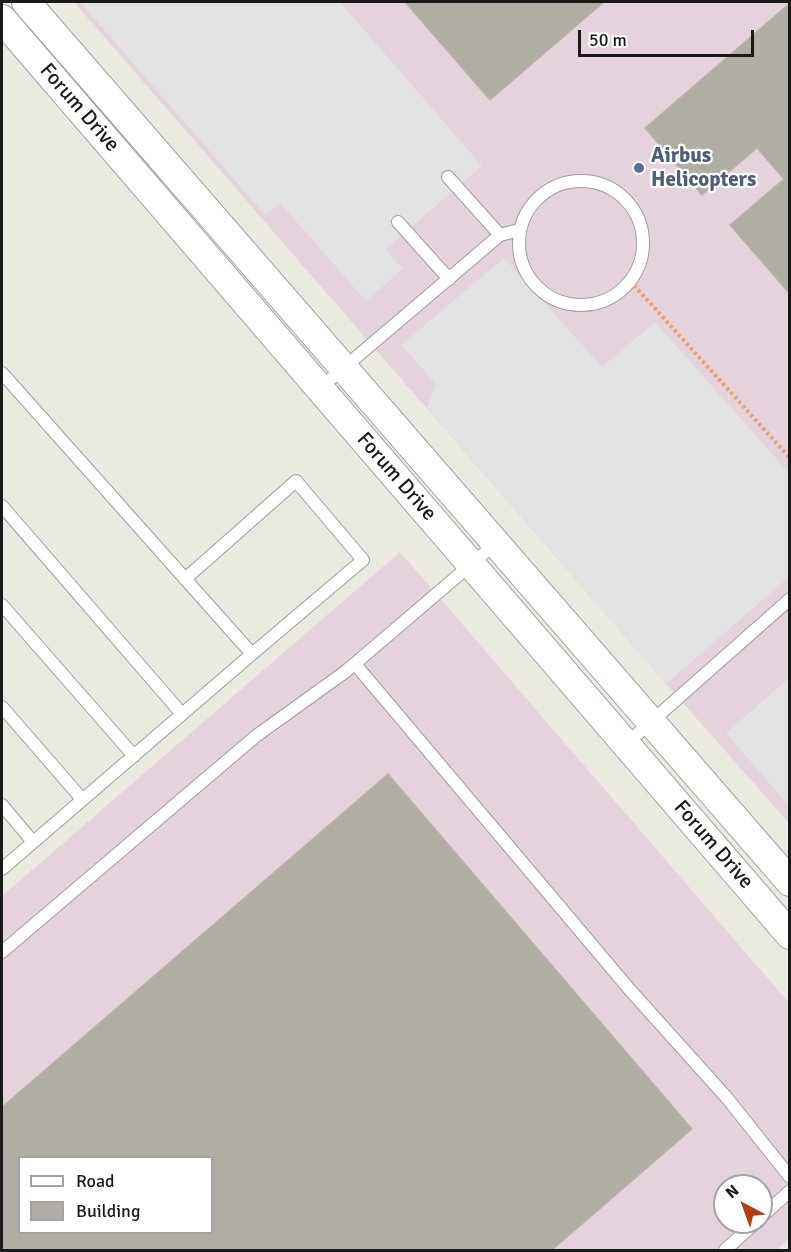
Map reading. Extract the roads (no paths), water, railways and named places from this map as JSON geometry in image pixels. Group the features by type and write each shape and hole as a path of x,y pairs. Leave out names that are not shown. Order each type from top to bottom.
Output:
{"street":[{"name":"Forum Drive","path":"26,2 789,882"},
{"name":"Forum Drive","path":"2,19 789,935"}],"lane":[{"path":"448,177 500,236"},
{"path":"591,181 612,188 628,202 639,220 644,241 640,262 630,281 615,296 595,304 574,305 553,300 536,287 524,270 518,249 519,230 526,213 537,198 552,188 570,182 591,181"},
{"path":"398,222 449,279"},
{"path":"320,388 500,236 519,230"},
{"path":"2,373 252,654"},
{"path":"2,869 363,560 296,482 185,579"},
{"path":"2,506 182,714"},
{"path":"2,952 256,736 355,664 495,544"},
{"path":"626,744 789,599"},
{"path":"2,605 134,756"},
{"path":"355,664 630,990 727,1098 789,1177"},
{"path":"2,706 82,800"},
{"path":"2,805 33,842"},
{"path":"773,1206 789,1191"},
{"path":"725,1251 743,1234"}],"place":[{"name":"Airbus Helicopters","path":"639,168"}]}
